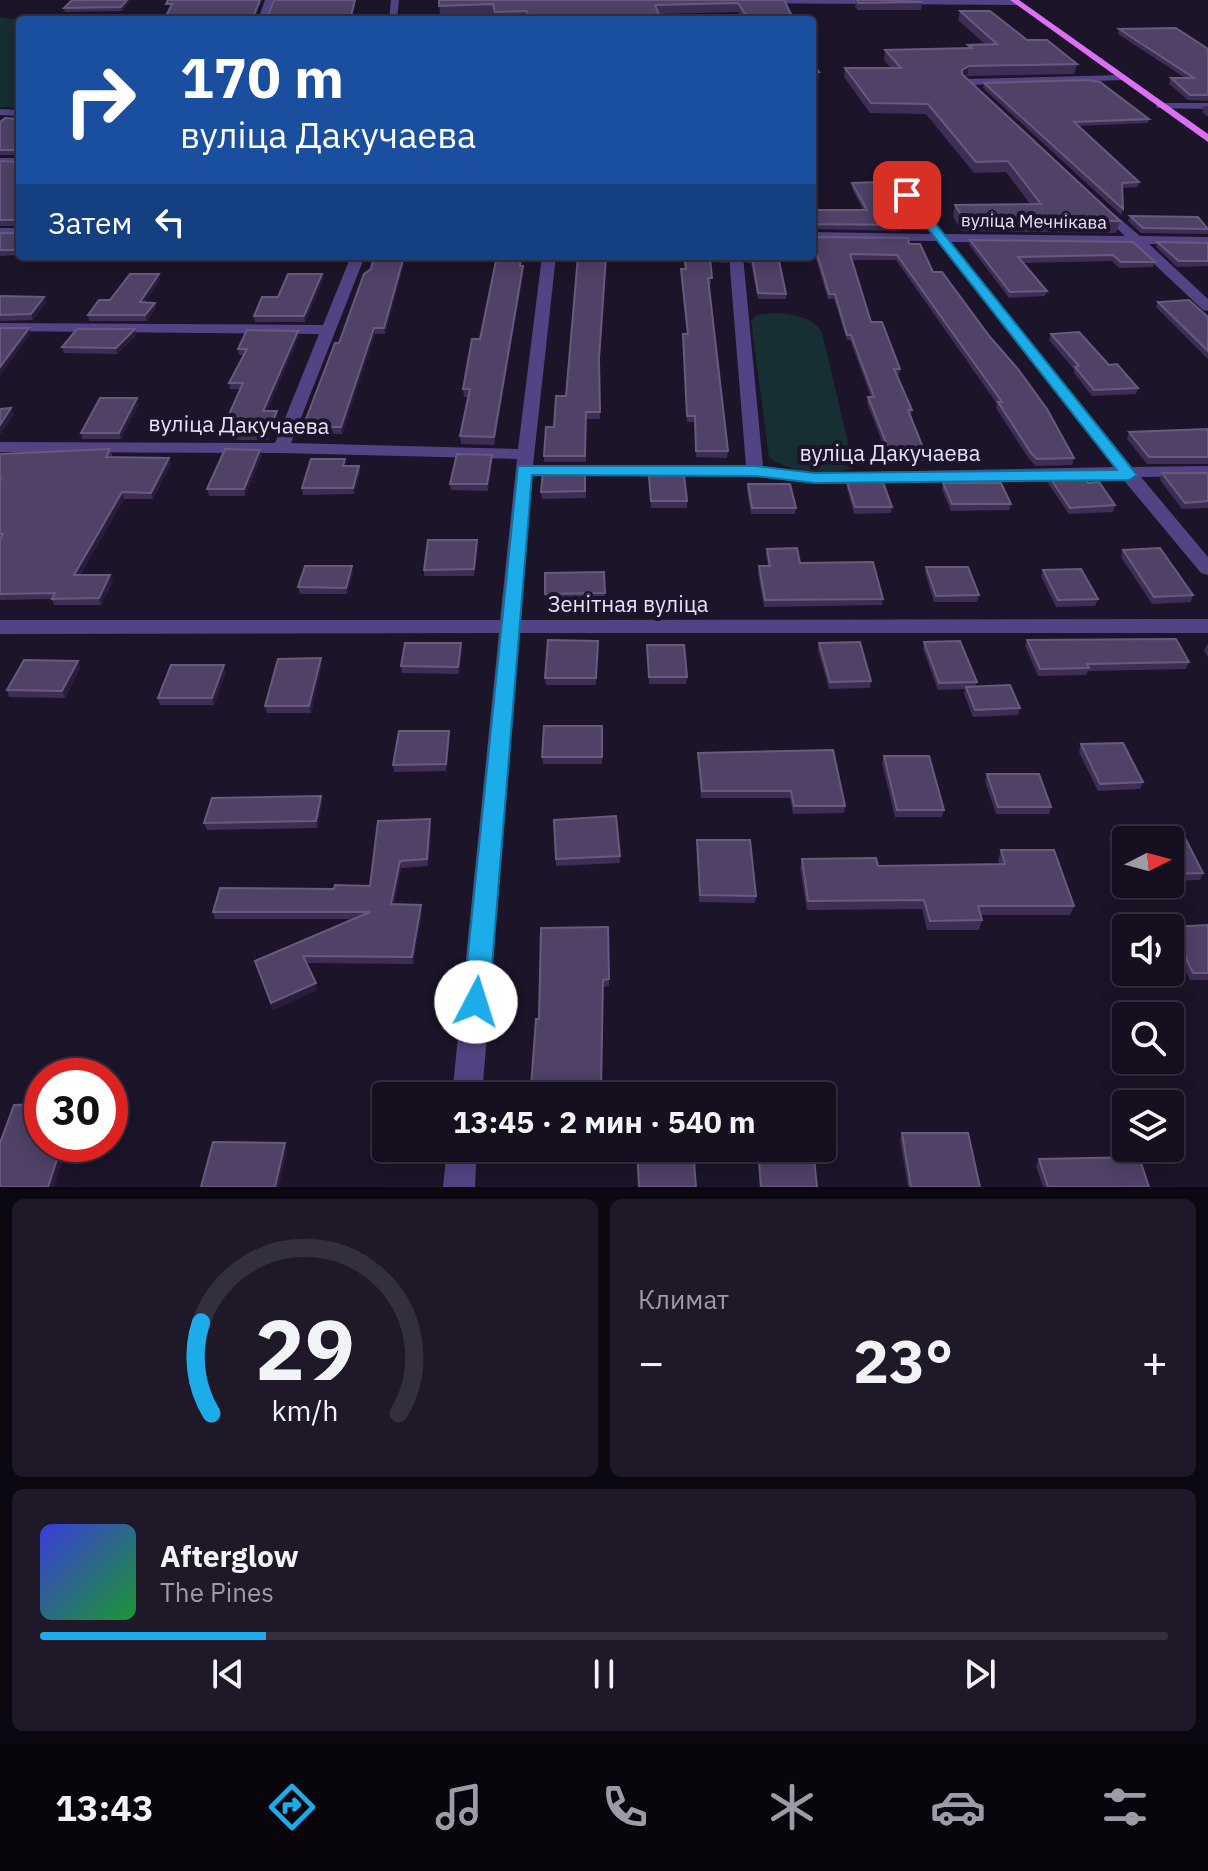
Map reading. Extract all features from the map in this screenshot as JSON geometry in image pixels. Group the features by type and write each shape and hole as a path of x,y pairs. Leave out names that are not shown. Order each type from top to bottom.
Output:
{"main road":[{"path":"1016,1 1208,139"}],"street":[{"path":"709,0 1016,1"},
{"path":"978,93 967,82 1122,78"},
{"path":"1161,106 1208,106"},
{"path":"890,174 1129,475 1208,569"},
{"path":"1092,199 1208,307"},
{"name":"вуліца Мечнікава","path":"816,236 1208,241"},
{"path":"281,448 356,260"},
{"path":"468,1082 525,462 549,260"},
{"path":"736,260 755,471"},
{"path":"0,327 329,330"},
{"name":"вуліца Дакучаева","path":"0,447 281,448 755,471 815,478 1129,475 1208,471"},
{"name":"Зенітная вуліца","path":"0,627 1208,626"},
{"path":"459,1187 461,1162"}],"green space":[{"path":"0,17 16,19 16,108 0,107"},
{"path":"774,313 807,319 822,332 854,468 810,472 769,458 751,320 757,315"}],"building":[{"path":"72,0 127,0 121,7 64,8"},
{"path":"168,0 260,0 255,16 166,16 172,4 166,4"},
{"path":"274,0 355,0 351,16 268,16"},
{"path":"439,0 784,0 792,16 746,16 738,3 655,5 659,16 528,16 527,11 495,12 493,4 439,6"},
{"path":"857,0 876,0 922,2 858,3"},
{"path":"960,11 990,11 1027,40 1047,40 1077,64 969,66 962,70 962,74 1120,221 964,220 955,205 1041,204 1008,161 976,162 928,104 871,103 845,68 901,68 885,50 972,48 968,45 997,44"},
{"path":"1176,28 1208,49 1208,95 1190,95 1171,78 1194,78 1119,29"},
{"path":"1100,82 1149,119 1074,122 1139,182 1122,183 1123,209 984,83"},
{"path":"5,118 16,119 16,150 0,150 0,122"},
{"path":"0,161 16,162 16,220 0,220"},
{"path":"879,182 881,187 890,187 903,225 816,224 816,210 867,210 852,183"},
{"path":"1130,216 1198,217 1208,229 1143,228"},
{"path":"0,233 16,233 16,250 0,250"},
{"path":"816,237 908,238 909,244 920,244 933,272 942,272 1047,409 1074,458 1037,459 1031,453 998,402 1002,402 897,255 850,254 871,322 882,322 900,369 894,369 912,410 908,410 926,455 891,455 868,397 874,397 851,335 847,335 835,294 829,294 816,250"},
{"path":"970,240 1133,242 1155,262 1121,262 1113,255 1018,257 1047,291 1010,292"},
{"path":"1157,242 1208,243 1208,261 1179,261"},
{"path":"373,260 403,260 384,328 374,328 341,427 303,427 364,274 371,269"},
{"path":"496,260 521,260 520,266 523,266 494,437 460,436 470,389 463,389 472,339 480,339"},
{"path":"578,260 606,260 599,359 600,412 586,412 585,456 544,456 546,427 554,427 556,396 566,396"},
{"path":"685,260 710,260 712,278 708,278 728,451 696,451 695,416 687,416 683,334 688,334 681,269 686,269"},
{"path":"752,260 779,260 786,294 758,293"},
{"path":"130,274 159,274 140,302 155,303 145,315 88,315 99,300 110,300"},
{"path":"288,274 322,274 304,316 254,316 262,297 278,297"},
{"path":"0,296 44,297 31,314 0,315"},
{"path":"1189,300 1208,317 1208,351 1158,302"},
{"path":"0,328 29,328 0,367"},
{"path":"77,329 135,329 116,348 62,347"},
{"path":"247,330 298,331 263,411 277,411 267,434 233,434 236,427 223,428 243,383 229,383 247,349 238,349"},
{"path":"1079,332 1109,365 1117,364 1138,388 1094,390 1075,367 1079,366 1051,334"},
{"path":"100,398 137,398 119,433 81,433"},
{"path":"11,408 0,425 0,409"},
{"path":"1208,429 1208,457 1149,457 1129,432"},
{"path":"110,449 106,457 169,458 151,493 122,492 74,575 110,575 99,598 52,599 55,593 0,594 0,539 3,534 0,534 0,454"},
{"path":"225,449 260,450 244,489 207,489"},
{"path":"457,454 492,455 487,484 450,484"},
{"path":"311,459 345,459 343,466 359,466 353,488 302,488"},
{"path":"543,472 585,472 585,491 541,492"},
{"path":"1162,473 1208,473 1208,501 1185,503"},
{"path":"684,475 687,501 651,501 649,476"},
{"path":"1083,475 1088,483 1099,482 1115,505 1070,508 1049,476"},
{"path":"847,482 883,482 892,507 855,507"},
{"path":"943,483 1001,483 1011,504 952,504"},
{"path":"748,484 790,484 796,508 752,508"},
{"path":"428,540 477,540 474,569 424,570"},
{"path":"797,548 800,563 873,562 883,599 765,600 759,566 770,566 767,549"},
{"path":"1160,548 1193,595 1154,597 1123,550"},
{"path":"305,566 352,566 346,588 298,587"},
{"path":"926,567 968,567 979,595 936,596"},
{"path":"1081,569 1098,599 1058,600 1043,570"},
{"path":"604,572 605,593 545,594 545,573"},
{"path":"1176,639 1189,662 1087,664 1089,668 1040,669 1027,640"},
{"path":"548,640 598,641 596,678 545,678"},
{"path":"960,641 977,682 939,683 924,642"},
{"path":"860,642 871,681 830,682 819,643"},
{"path":"405,643 461,643 458,667 401,666"},
{"path":"647,645 684,645 687,677 649,677"},
{"path":"321,658 309,706 265,706 278,659"},
{"path":"24,660 78,661 62,691 7,690"},
{"path":"171,665 224,665 212,698 158,698"},
{"path":"1010,685 1020,708 975,710 966,687"},
{"path":"544,726 602,726 602,757 542,757"},
{"path":"399,731 449,731 446,764 393,765"},
{"path":"1123,743 1143,782 1100,784 1081,744"},
{"path":"833,750 845,806 794,806 791,791 702,791 698,753"},
{"path":"884,756 929,756 944,810 897,810"},
{"path":"987,774 1039,774 1051,807 998,807"},
{"path":"321,796 316,821 204,823 212,798"},
{"path":"616,816 620,856 556,859 554,820"},
{"path":"430,819 427,859 400,861 391,904 421,905 412,957 303,956 316,983 271,1003 255,961 370,912 213,912 220,888 334,889 335,885 370,886 378,821"},
{"path":"1184,836 1203,873 1184,874"},
{"path":"697,840 750,840 756,896 700,895"},
{"path":"1001,850 1054,850 1074,906 978,906 982,920 930,921 924,900 808,901 802,859 876,858 878,866 1005,864"},
{"path":"1208,925 1208,973 1193,973 1184,954 1184,926"},
{"path":"608,927 609,979 603,980 601,1082 531,1082 536,1019 539,1019 541,928"},
{"path":"14,1105 24,1105 24,1162 56,1162 48,1187 0,1187 0,1143"},
{"path":"902,1133 968,1133 980,1187 911,1187"},
{"path":"213,1142 285,1143 275,1187 201,1187"},
{"path":"1112,1158 1112,1162 1141,1162 1149,1187 1048,1187 1039,1159"},
{"path":"638,1162 694,1162 696,1187 639,1187"},
{"path":"759,1162 814,1162 817,1187 761,1187"}],"route":[{"path":"476,1002 524,470 755,471 815,478 1129,475 907,195"}]}
